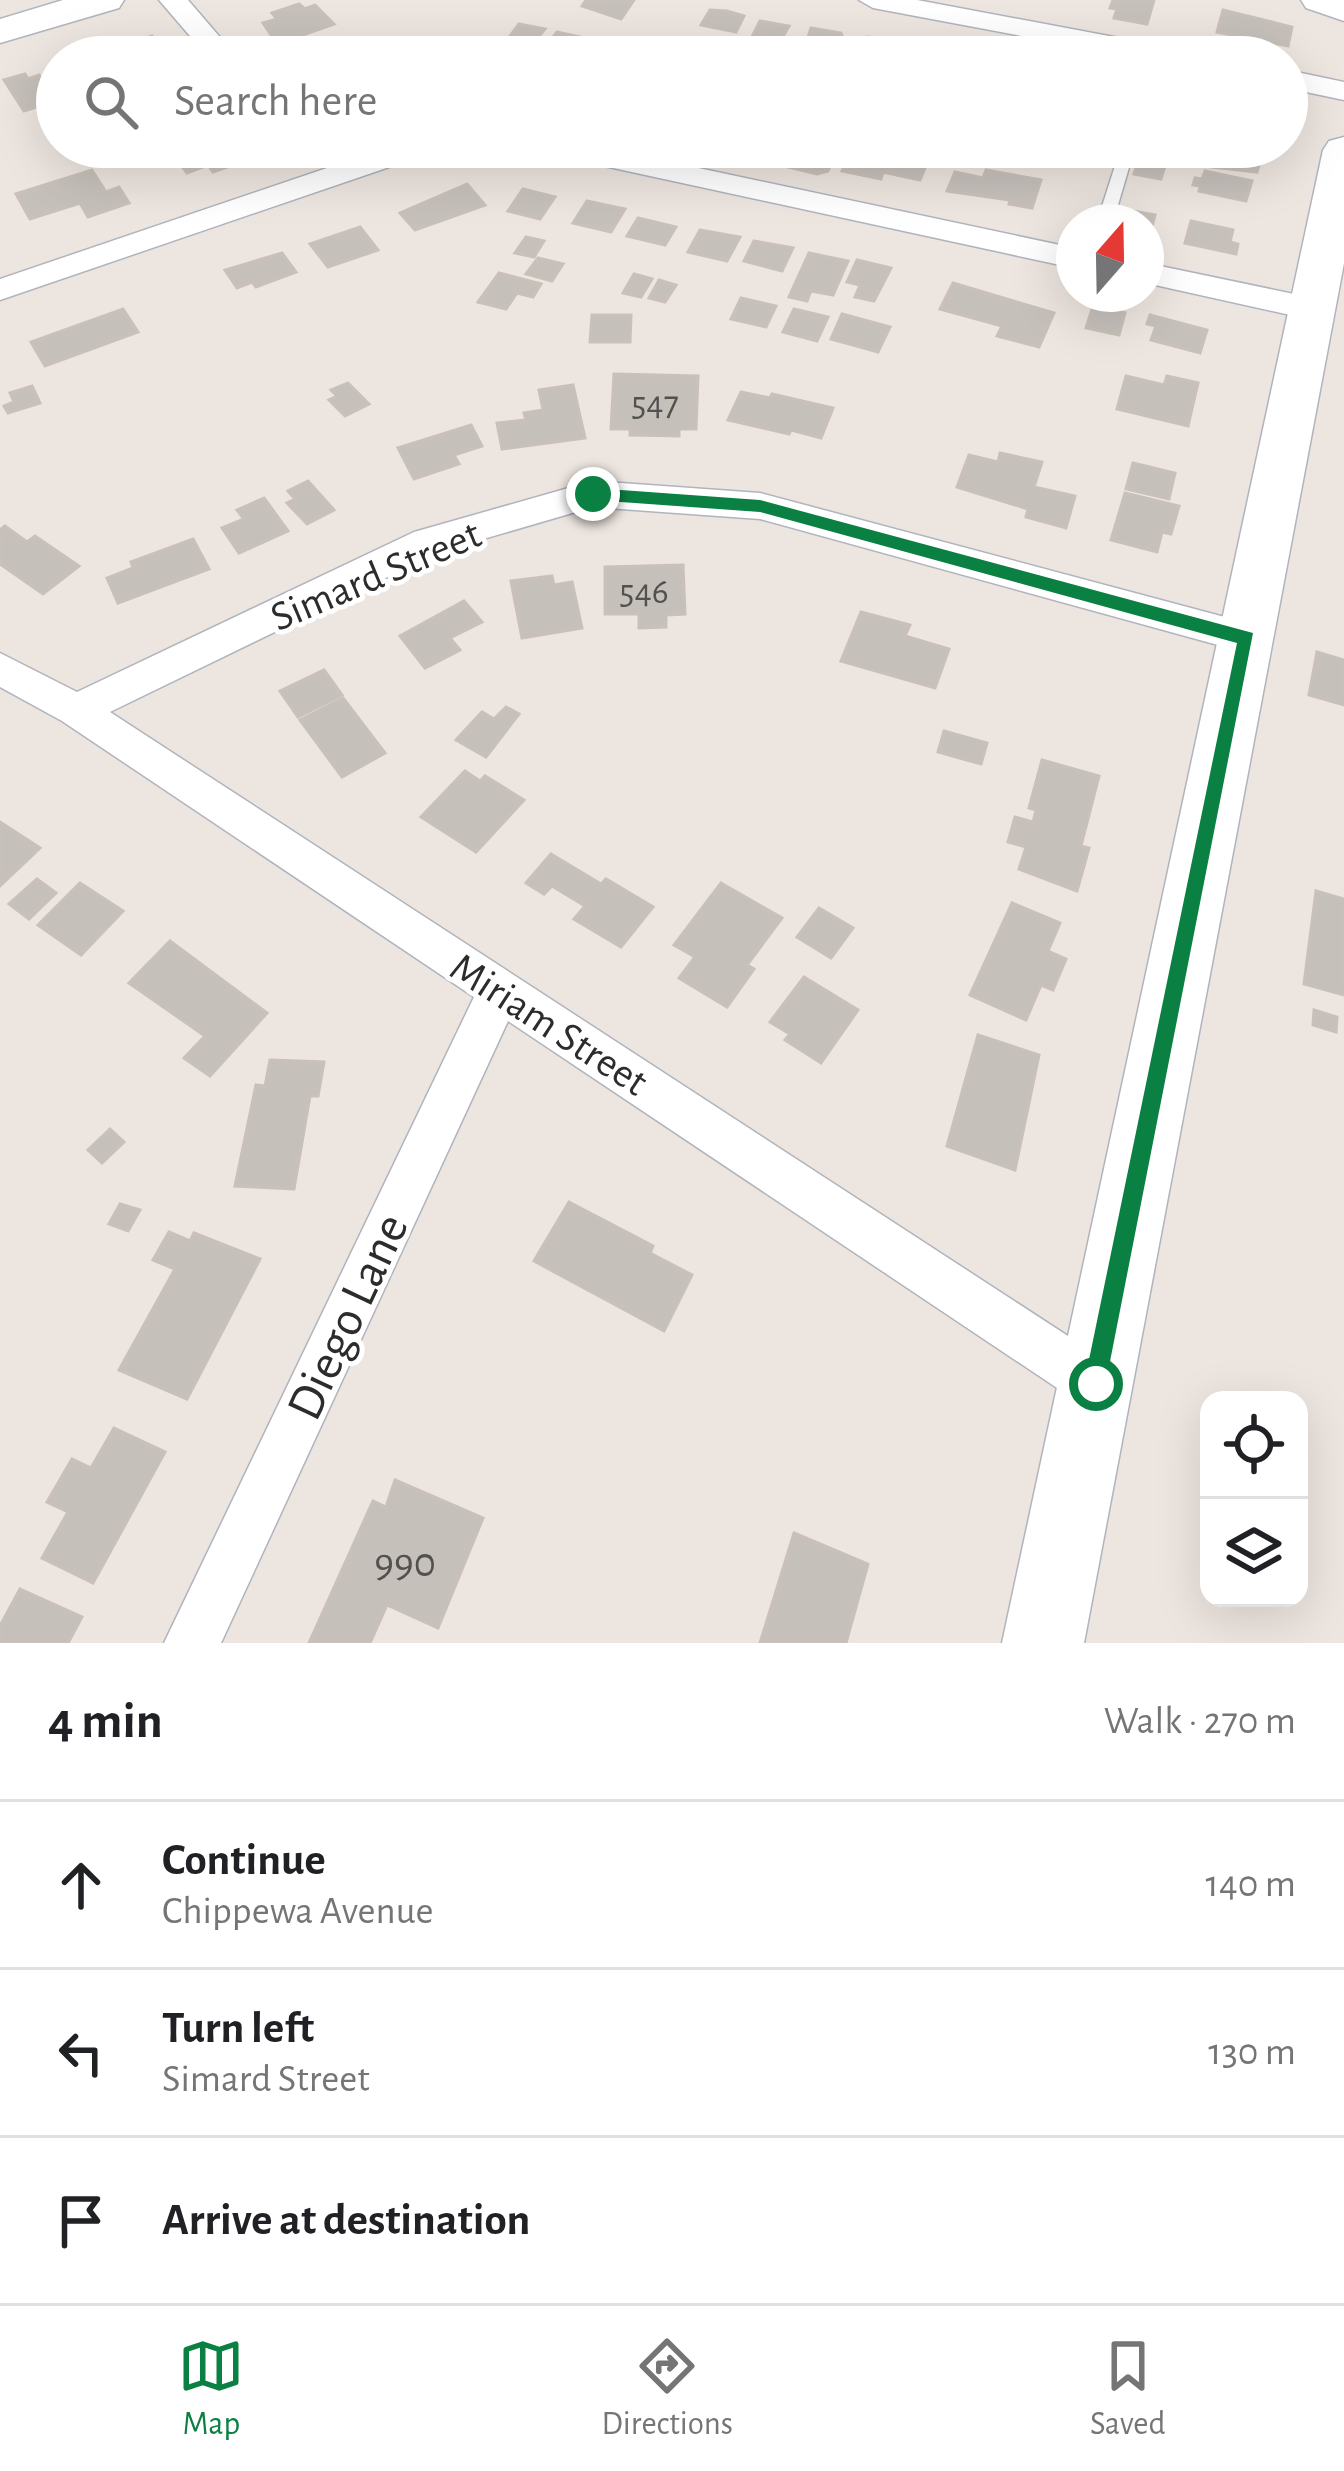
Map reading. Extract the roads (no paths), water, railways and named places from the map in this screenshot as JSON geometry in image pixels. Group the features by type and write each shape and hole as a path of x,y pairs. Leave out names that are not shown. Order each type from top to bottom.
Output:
{"street":[{"path":"0,31 105,0"},
{"path":"173,0 205,36"},
{"path":"873,0 1059,36"},
{"path":"1320,0 1344,9"},
{"path":"1308,84 1344,91"},
{"path":"1043,1643 1344,150"},
{"path":"319,168 327,177"},
{"path":"0,290 354,168"},
{"path":"656,168 1056,254"},
{"path":"1164,277 1313,309"},
{"name":"Simard Street","path":"76,710 427,542 593,494 760,506 1247,638"},
{"name":"Miriam Street","path":"0,668 76,710 1096,1384"},
{"name":"Diego Lane","path":"192,1643 500,990"}],"lane":[{"path":"1111,204 1122,168"}]}
